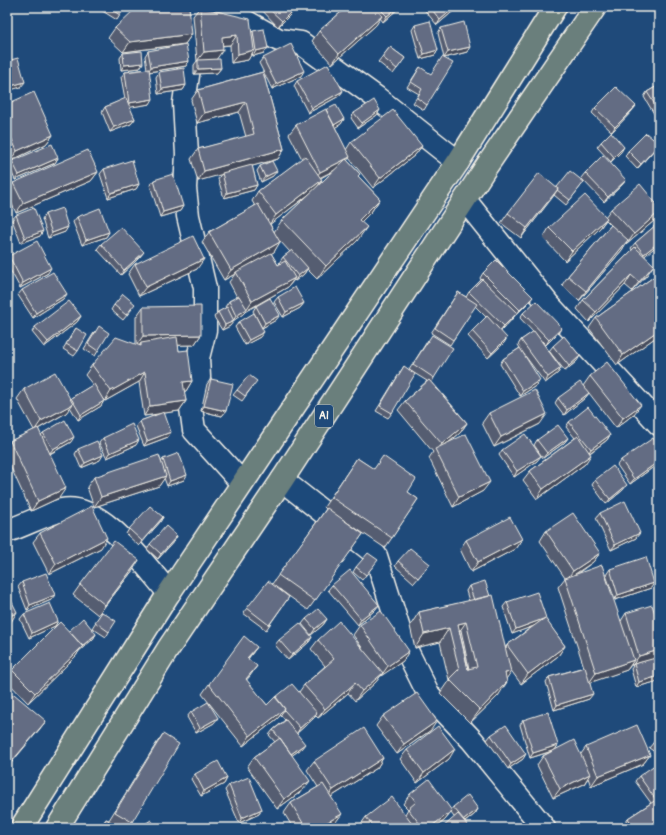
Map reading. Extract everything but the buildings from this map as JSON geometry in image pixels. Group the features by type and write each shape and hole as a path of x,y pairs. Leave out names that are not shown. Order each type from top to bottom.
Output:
{"highway":[{"name":"A1","path":"21,828 169,594 458,162 555,7"},
{"name":"A1","path":"57,828 168,650 282,480 490,160 595,7"}],"street":[{"path":"187,7 191,55 184,103 187,154 185,188 188,216 205,288 205,330 198,358 199,377 191,408 194,430 242,483"},
{"path":"207,7 233,14 279,40 301,43 377,98 458,162"},
{"path":"465,200 549,305 659,424"},
{"path":"282,480 372,551 378,562 404,645 428,695 472,740 544,828"},
{"path":"7,532 62,510 82,511 100,519 124,542 169,594"}]}
